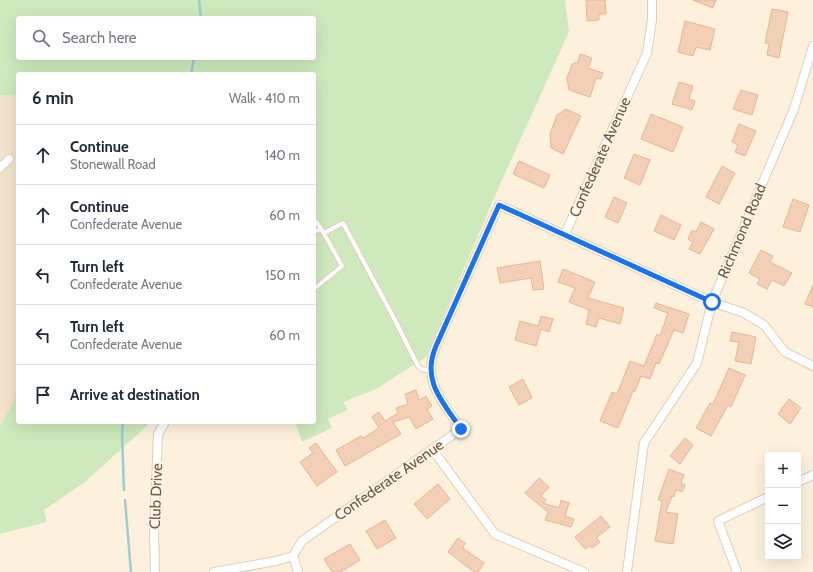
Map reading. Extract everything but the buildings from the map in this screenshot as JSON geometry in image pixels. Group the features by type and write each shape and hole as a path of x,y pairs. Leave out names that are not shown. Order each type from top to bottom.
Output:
{"street":[{"name":"Confederate Avenue","path":"293,556 302,542 461,429 435,389 431,371 434,351 499,205 565,234 647,53 652,20 652,0"},
{"name":"Richmond Road","path":"627,572 644,443 697,363 712,302 794,109 813,46"},
{"path":"0,168 9,159"},
{"path":"565,234 712,302 744,313 764,325 785,352 813,366"},
{"name":"Club Drive","path":"155,572 154,532 158,434 164,424"},
{"path":"432,449 495,534 584,572"},
{"path":"801,481 813,475"},
{"path":"737,572 718,521 765,498"},
{"path":"214,572 276,562 293,556 298,572"}],"lane":[{"path":"316,222 342,266 316,287"},
{"path":"316,231 323,232 343,223 418,366 421,369 431,371"}],"shaded area":[{"path":"0,95 16,96 16,392 14,401 0,426"}],"green space":[{"path":"0,0 565,0 569,32 498,189 426,357 376,389 343,402 348,410 328,419 332,428 302,442 296,424 316,424 316,72 16,72 16,96 0,95"},
{"path":"16,392 16,424 149,424 85,482 44,510 47,522 0,534 0,426 14,401"}],"waterway":[{"path":"199,0 201,16"},
{"path":"191,72 194,60"},
{"path":"123,424 124,490"},
{"path":"125,500 131,572"}],"route":[{"path":"461,429 435,389 431,378 431,362 436,346 499,205 712,302"}]}
